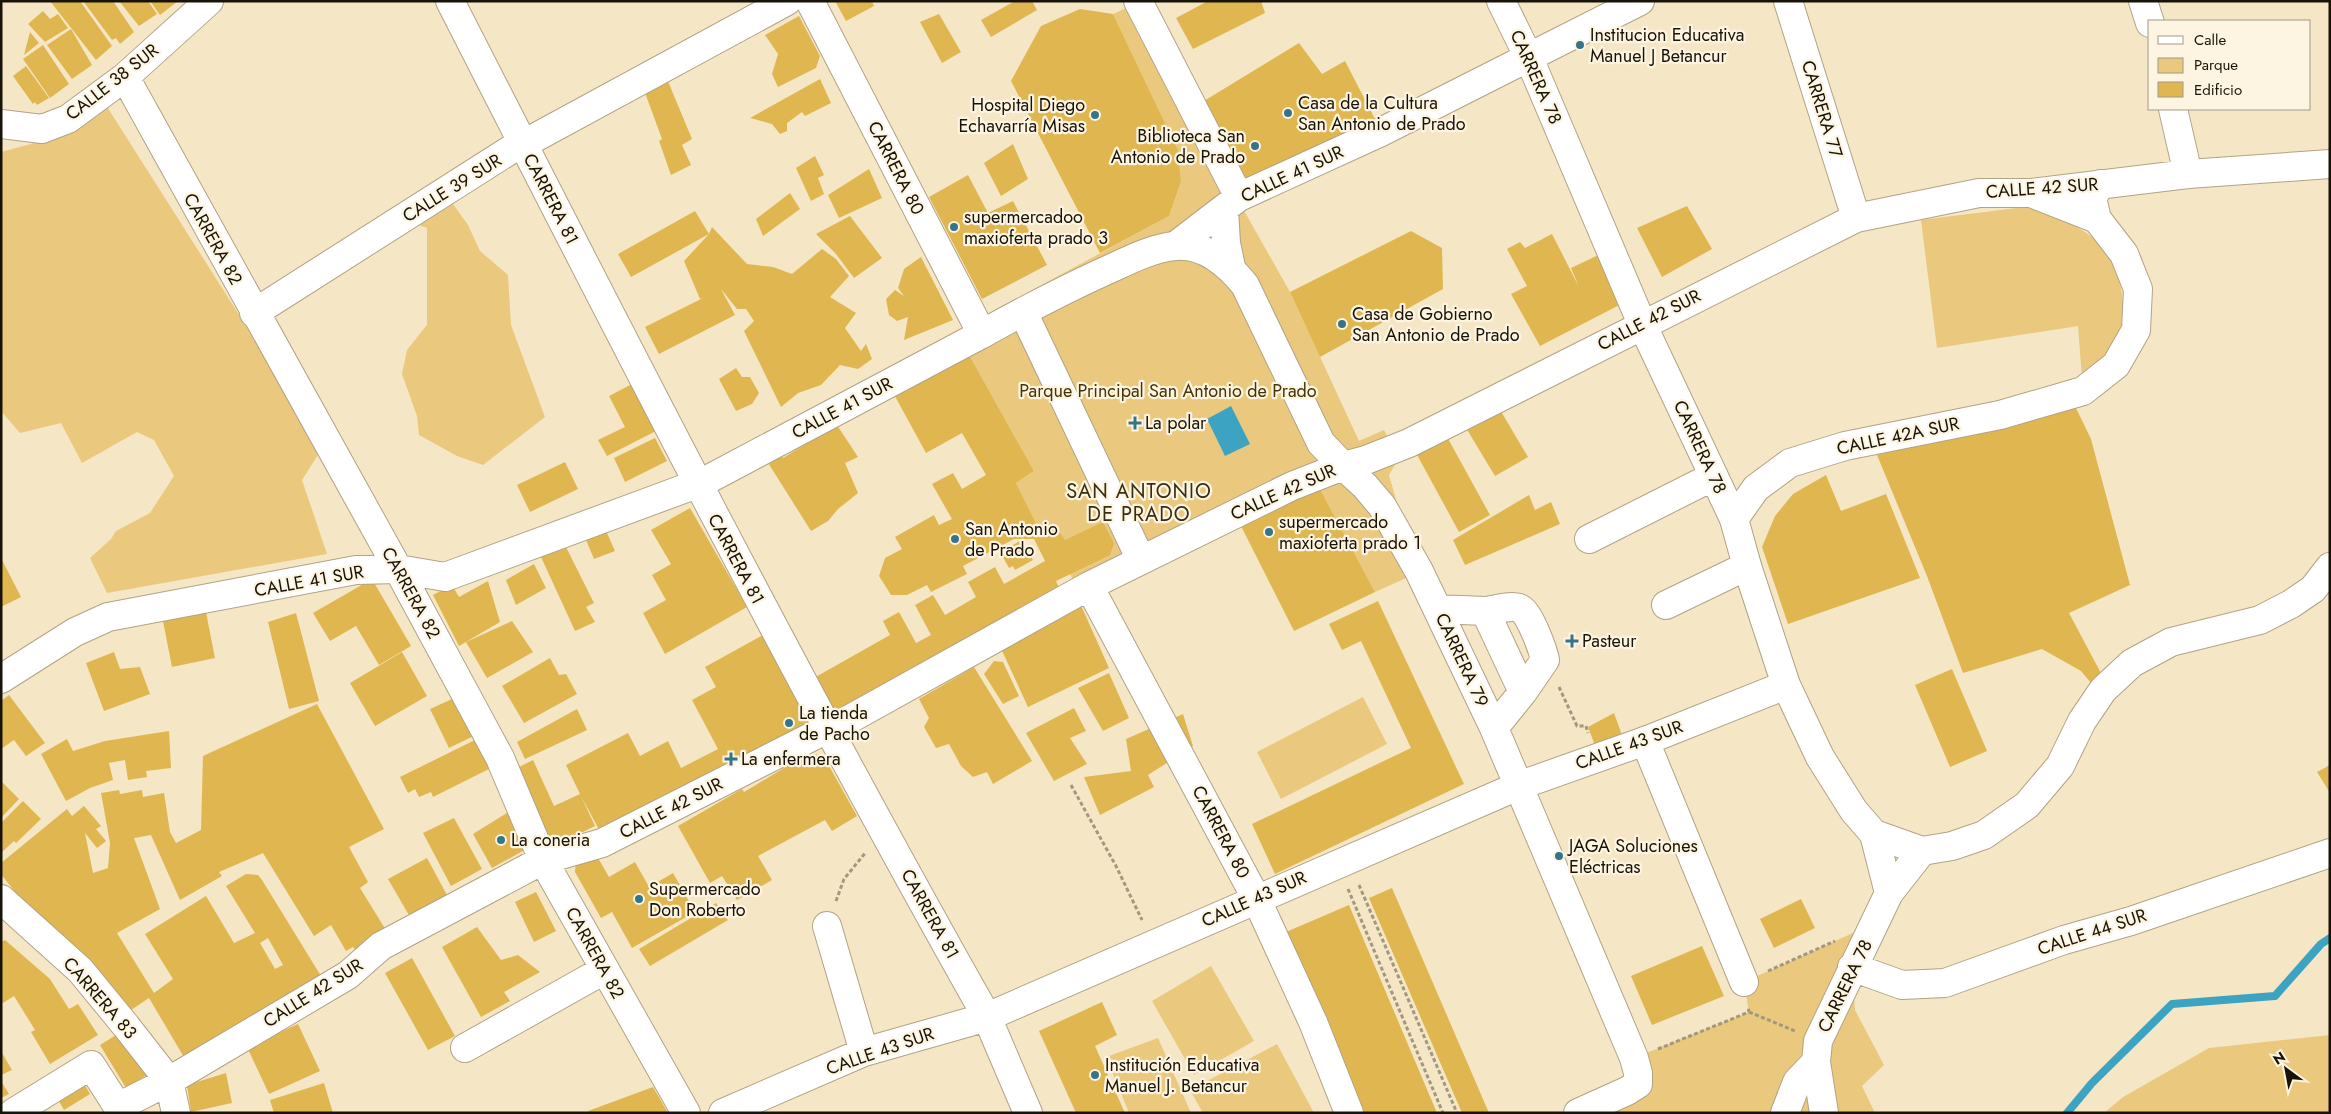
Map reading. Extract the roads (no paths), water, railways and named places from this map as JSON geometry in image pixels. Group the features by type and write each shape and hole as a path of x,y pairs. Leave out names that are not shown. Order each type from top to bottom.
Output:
{"street":[{"name":"CALLE 38 SUR","path":"1,124 42,129 68,120 125,77 209,1"},
{"name":"CARRERA 81","path":"450,1 696,484 827,730 987,1016 1028,1113"},
{"name":"CALLE 39 SUR","path":"254,313 523,144 787,1"},
{"name":"CARRERA 80","path":"810,1 982,334"},
{"name":"CARRERA 78","path":"1502,1 1530,58 1642,324 1734,519 1747,566 1786,684 1820,757 1854,811 1874,834 1889,893"},
{"name":"CALLE 41 SUR","path":"1,679 75,632 108,617 356,570 398,569 445,577 696,484 1083,280 1138,256 1175,246 1231,203 1381,132 1640,1"},
{"name":"CARRERA 77","path":"1788,1 1856,218"},
{"path":"2143,1 2149,20"},
{"path":"1139,2 1231,203 1226,243 1230,267"},
{"name":"CARRERA 82","path":"125,77 254,313 398,569 500,758 543,860 686,1113"},
{"path":"2173,110 2188,174"},
{"name":"CALLE 42 SUR","path":"13,1113 90,1064 118,1107 169,1081 348,975 381,946 543,860 602,843 827,730 1089,586 1141,560 1292,486 1343,466 1366,460 1409,442 1856,218 1979,193 2031,193 2188,174 2330,164"},
{"path":"2097,220 2092,198 2101,184"},
{"path":"2031,193 2097,220"},
{"name":"CALLE 42A SUR","path":"1734,519 1756,488 1790,463 1845,446 2000,415 2083,391 2116,365 2136,330 2138,289 2124,254 2097,220"},
{"name":"CARRERA 79","path":"1175,246 1191,247 1212,254 1230,267 1245,284 1321,443 1365,486 1382,506 1438,609 1494,728 1636,1071 1626,1091 1578,1113"},
{"path":"1023,312 1141,560"},
{"path":"1589,539 1714,476"},
{"path":"1666,605 1747,566"},
{"path":"1874,834 1922,851 1952,846 1984,835 2027,805 2060,766 2082,721 2103,690 2132,662 2171,642 2260,620 2291,604 2313,589 2330,567"},
{"name":"CARRERA 80","path":"1089,586 1256,898 1313,1022 1349,1113"},
{"path":"1438,609 1485,611 1522,609 1540,642 1545,660 1523,692 1494,728"},
{"path":"1485,611 1523,692"},
{"name":"CALLE 43 SUR","path":"723,1113 864,1052 987,1016 1518,786 1645,741 1786,684"},
{"path":"1645,741 1744,982"},
{"name":"CARRERA 78","path":"1785,1113 1797,1082 1818,1062 1852,967 1889,893 1922,851"},
{"name":"CALLE 44 SUR","path":"1852,967 1902,985 1945,983 2064,940 2131,920 2330,853"},
{"name":"CARRERA 83","path":"1,899 80,970 169,1081 176,1113"},
{"path":"828,926 864,1052"},
{"path":"465,1048 604,970"},
{"path":"1818,1062 1824,1113"}],"water":[{"path":"1231,406 1250,444 1225,456 1207,419"}],"waterway":[{"path":"2067,1113 2092,1083 2172,1004 2275,996 2321,944 2330,938"}],"place":[{"name":"Institucion Educativa Manuel J Betancur","path":"1580,45"},
{"name":"Casa de la Cultura San Antonio de Prado","path":"1288,113"},
{"name":"Hospital Diego Echavarría Misas","path":"1095,115"},
{"name":"Biblioteca San Antonio de Prado","path":"1255,146"},
{"name":"supermercadoo maxioferta prado 3","path":"954,227"},
{"name":"Casa de Gobierno San Antonio de Prado","path":"1342,324"},
{"name":"La polar","path":"1135,423"},
{"name":"supermercado maxioferta prado 1","path":"1269,532"},
{"name":"San Antonio de Prado","path":"955,539"},
{"name":"Pasteur","path":"1572,641"},
{"name":"La tienda de Pacho","path":"789,723"},
{"name":"La enfermera","path":"731,759"},
{"name":"La coneria","path":"501,840"},
{"name":"JAGA Soluciones Eléctricas","path":"1559,856"},
{"name":"Supermercado Don Roberto","path":"639,899"},
{"name":"Institución Educativa Manuel J. Betancur","path":"1095,1075"}],"district":[{"name":"SAN ANTONIO DE PRADO","path":"1139,502"}],"park label":[{"name":"Parque Principal San Antonio de Prado","path":"1168,391"}]}
